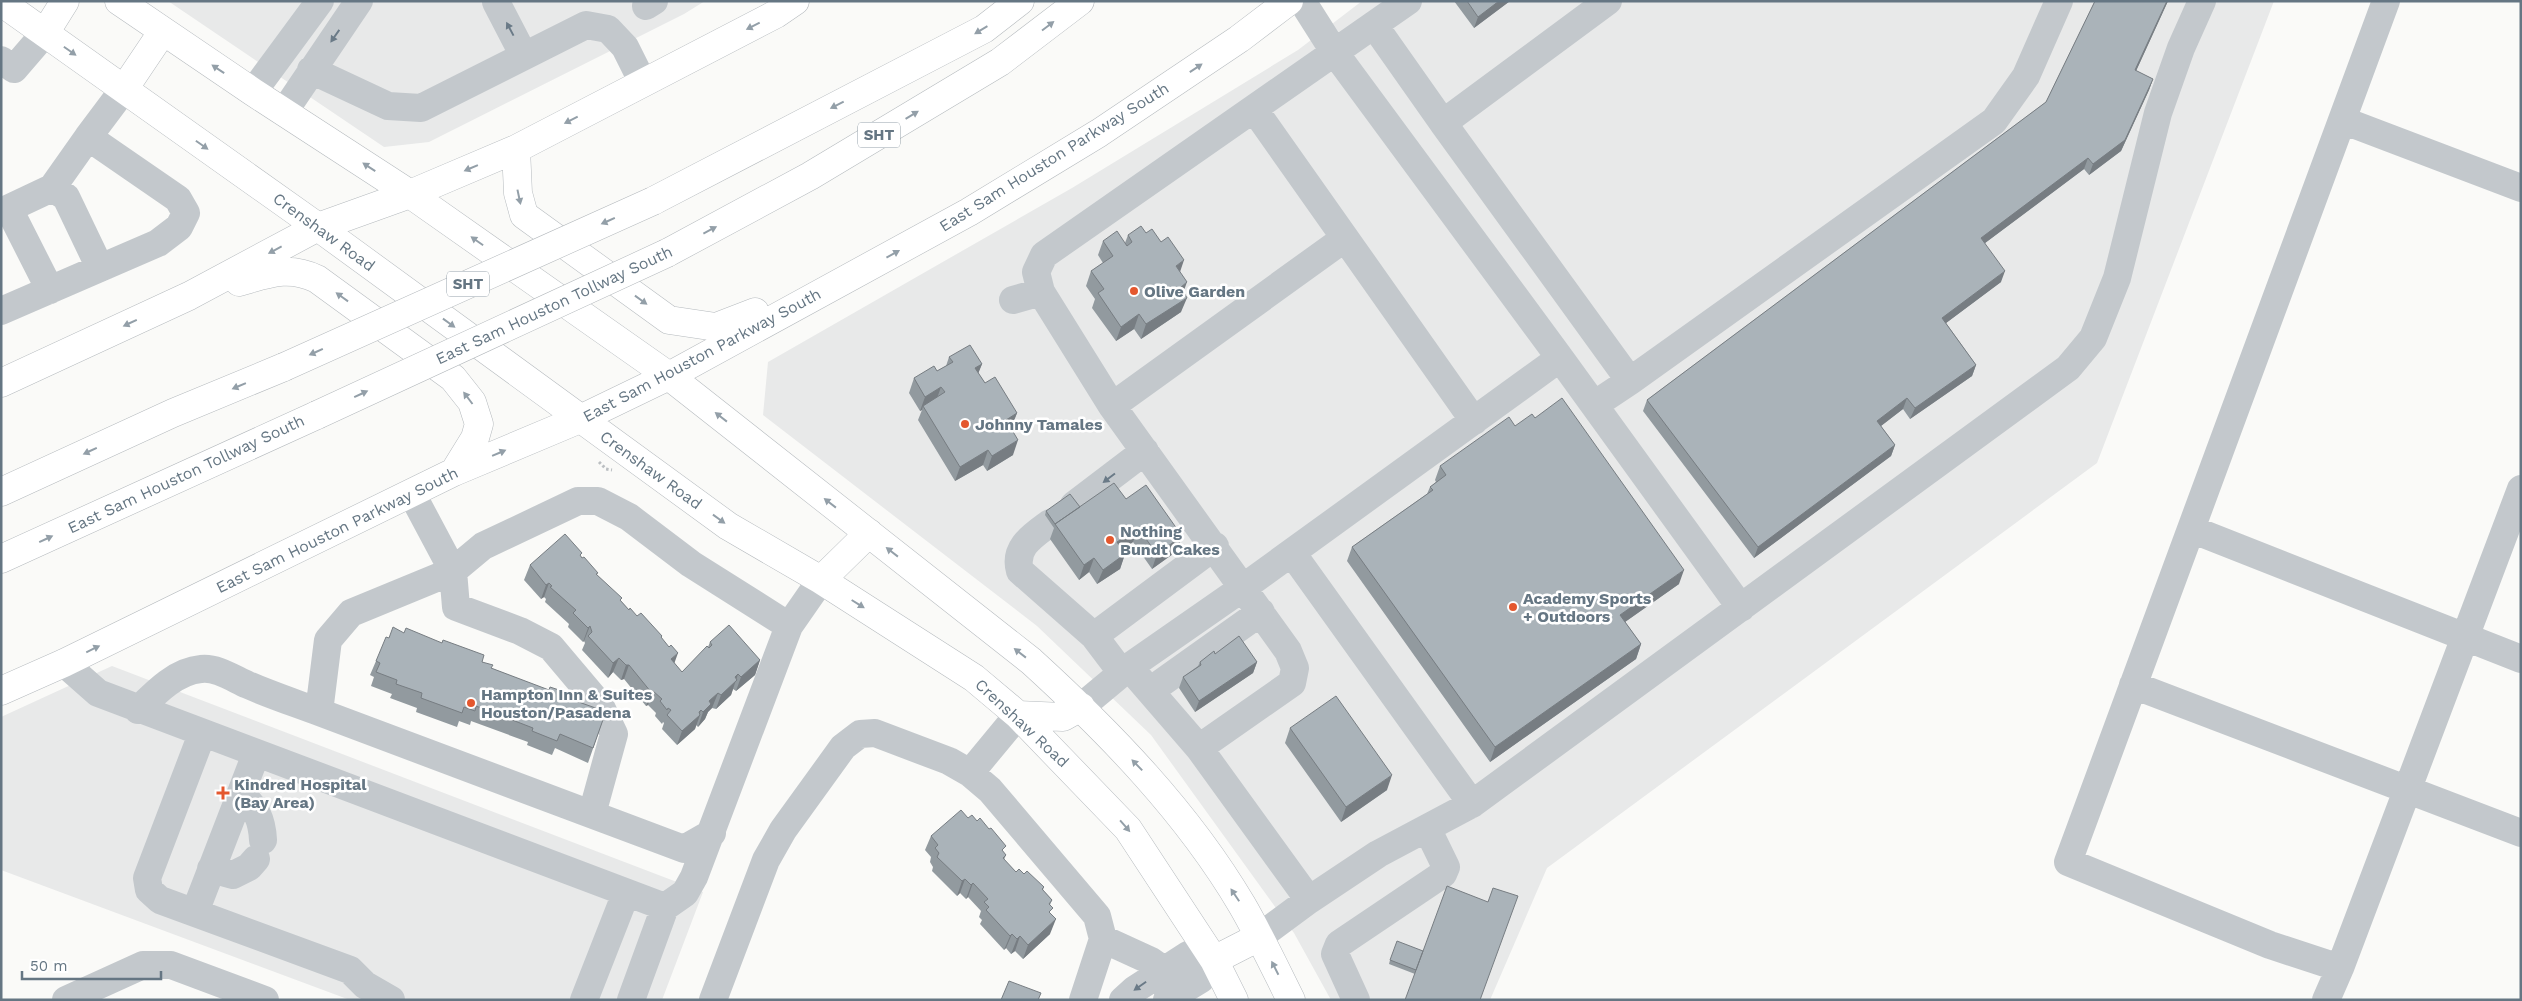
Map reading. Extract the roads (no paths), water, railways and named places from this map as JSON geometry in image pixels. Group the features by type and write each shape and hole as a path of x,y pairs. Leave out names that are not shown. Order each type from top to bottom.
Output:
{"main road":[{"path":"45,33 65,1"},
{"path":"120,1 253,92 410,194 669,376 1031,661 1081,707 1145,775 1200,844 1241,904 1291,1000"},
{"path":"1,383 189,296 318,227 410,194 516,149 776,14 796,1"},
{"name":"SHT","path":"1,492 173,413 284,367 653,202 984,29 1020,1"},
{"name":"East Sam Houston Tollway South","path":"1,559 667,253 810,176 1000,62 1080,1"},
{"name":"East Sam Houston Parkway South","path":"1,691 64,663 454,472 580,419 669,376 969,212 1099,133 1239,39 1289,1"},
{"name":"Crenshaw Road","path":"1,2 318,227 728,526 821,580 974,678 1018,715 1128,829 1214,960 1234,1000"},
{"path":"124,89 163,31"},
{"path":"516,149 518,193 524,214 669,320 716,327 858,273"},
{"path":"189,296 279,271 302,271 318,279 453,378 472,402 479,424 475,438 454,472"},
{"path":"821,580 869,533"},
{"path":"1018,715 1063,717 1081,707"},
{"path":"1214,960 1259,937"}],"lane":[{"path":"253,92 320,1"},
{"path":"284,112 359,1"},
{"path":"1302,1 1334,53 1560,358 1740,608"},
{"path":"1199,748 1292,683 1295,668 1288,651 1262,612 1112,406 1041,292 1036,272 1044,255 1408,1"},
{"path":"1443,124 1608,1"},
{"path":"1594,405 1994,121 2026,76 2059,1"},
{"path":"1259,937 1309,900 1378,854 1428,830 1472,804 2068,368 2094,338 2117,278 2158,114 2182,48 2202,1"},
{"path":"2340,968 2270,945 2068,862 2386,1"},
{"path":"496,2 524,56"},
{"path":"311,70 388,106 421,108 586,25 608,29 625,47 644,83"},
{"path":"1374,25 1443,124 1630,381"},
{"path":"6,69 45,33"},
{"path":"50,290 5,211 52,188 124,89"},
{"path":"1254,109 1474,421"},
{"path":"2342,120 2521,188"},
{"path":"1,311 158,242 179,227 186,214 178,199 88,137"},
{"path":"52,188 66,197 100,268"},
{"path":"1112,406 1345,238"},
{"path":"1013,300 1041,292"},
{"path":"1081,707 1125,670 1292,553 1560,358"},
{"path":"1074,505 1145,451"},
{"path":"2326,1000 2340,968 2521,489"},
{"path":"412,494 453,571 456,607 520,631 551,647 600,705 614,734 592,814"},
{"path":"319,712 328,640 351,613 453,571 483,546 578,501 598,501 628,518 691,564 789,626"},
{"path":"1050,523 1024,544 1018,562 1020,571 1094,636 1125,670 1150,691 1199,748 1309,900"},
{"path":"2191,529 2521,659"},
{"path":"1094,636 1214,546"},
{"path":"1292,553 1472,804"},
{"path":"632,1000 664,907 685,893 694,877 789,626 821,580"},
{"path":"1150,691 1262,612"},
{"path":"64,663 98,693 138,710 664,907"},
{"path":"138,710 160,689 180,676 202,668 226,674 319,712 684,849 712,833"},
{"path":"2133,685 2521,833"},
{"path":"970,773 1018,715"},
{"path":"713,1000 766,860 783,830 843,747 860,734 875,733 949,761 970,773 990,790 1097,916 1103,939 1091,998"},
{"path":"202,734 147,878 149,890 160,900 350,970 365,985 391,1000"},
{"path":"195,912 256,754"},
{"path":"212,869 233,875 249,867 259,849 262,823 255,807 241,794"},
{"path":"1356,1000 1335,954 1338,944 1443,874 1446,867 1428,830"},
{"path":"584,1000 626,892"},
{"path":"1103,939 1151,961 1164,970"},
{"path":"1124,1000 1164,970 1188,955 1214,960 1201,979 1167,1000"},
{"path":"66,1000 143,965 171,965 265,1000"}],"place":[{"name":"Olive Garden","path":"1134,291"},
{"name":"Johnny Tamales","path":"965,424"},
{"name":"Nothing Bundt Cakes","path":"1110,540"},
{"name":"Academy Sports + Outdoors","path":"1513,607"},
{"name":"Hampton Inn & Suites Houston/Pasadena","path":"471,703"},
{"name":"Kindred Hospital (Bay Area)","path":"223,793"}]}
